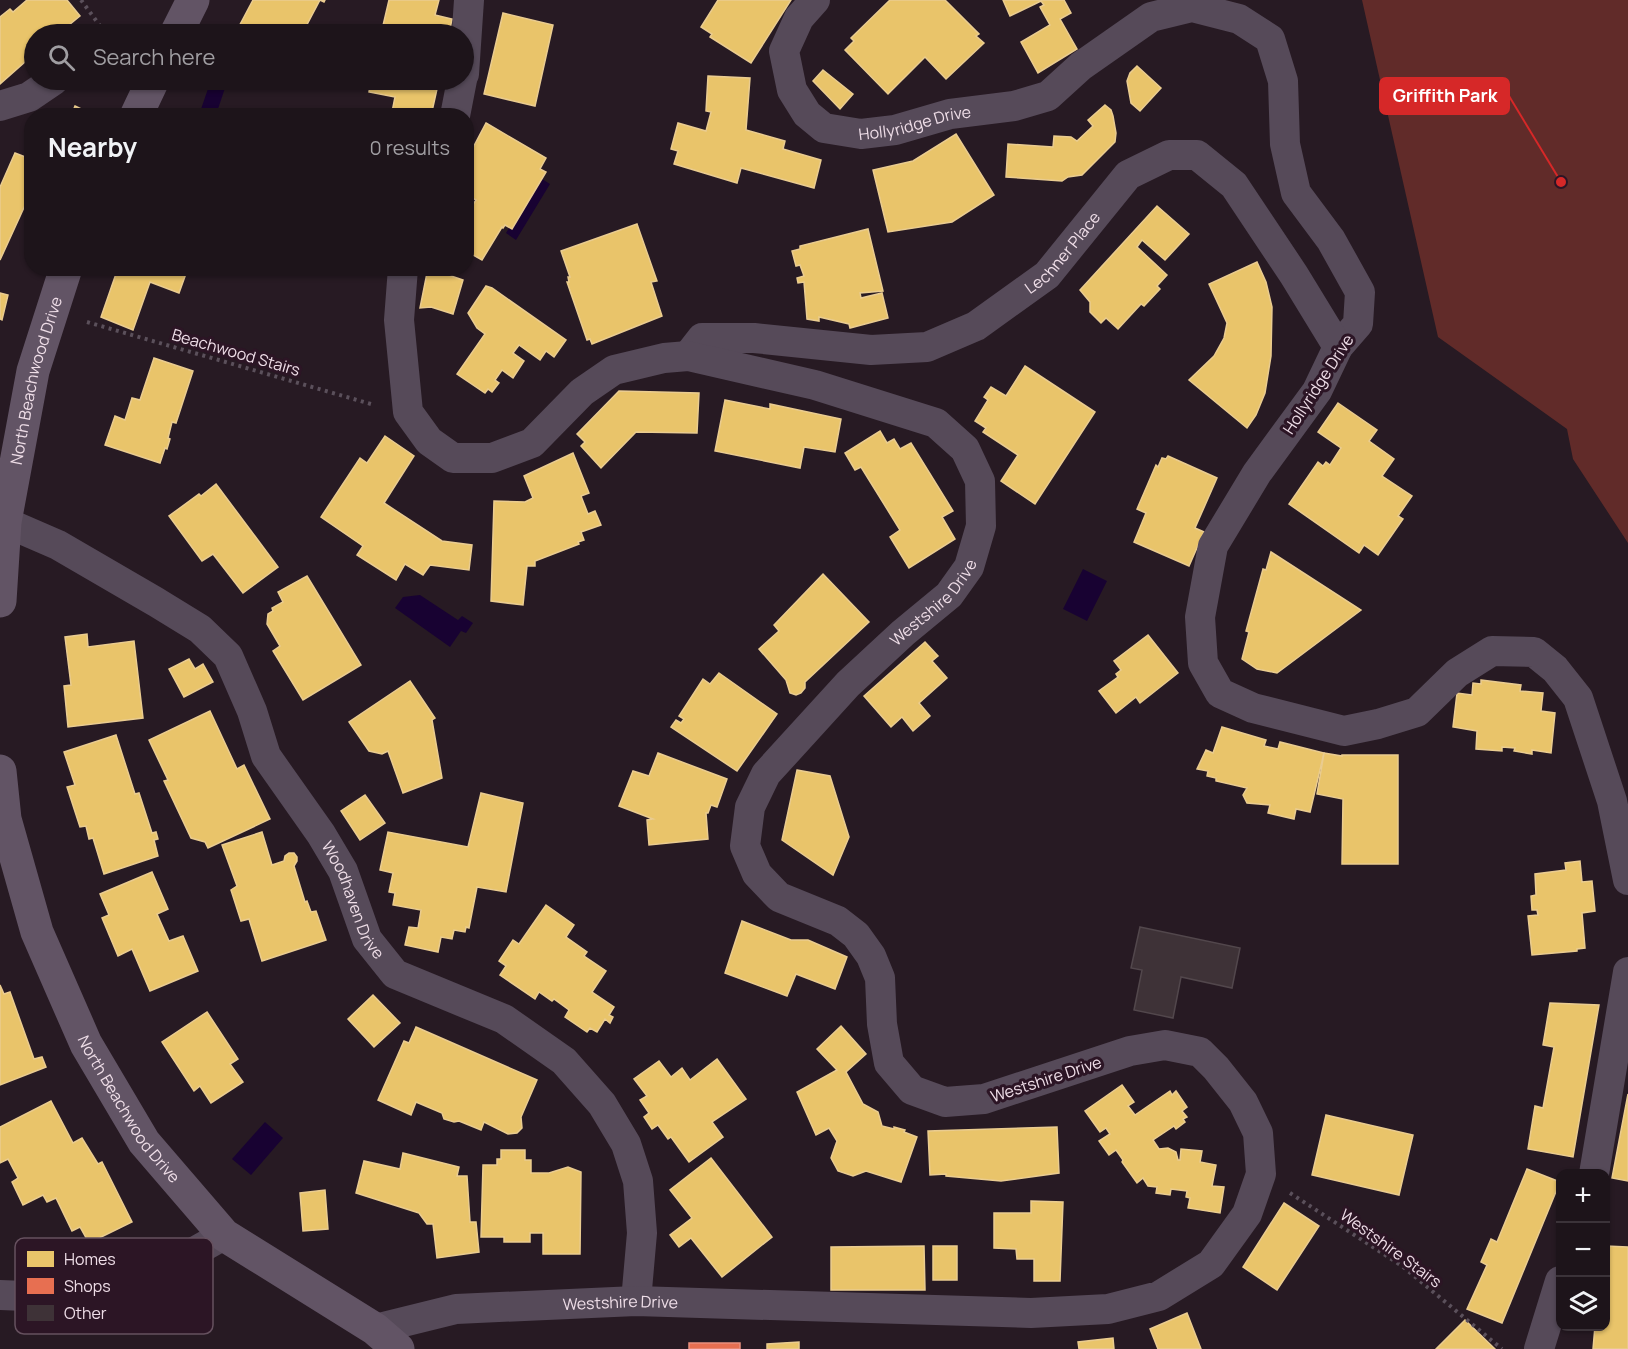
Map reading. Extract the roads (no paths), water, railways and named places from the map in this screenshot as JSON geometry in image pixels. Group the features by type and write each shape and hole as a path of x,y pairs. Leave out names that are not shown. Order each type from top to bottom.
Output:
{"street":[{"path":"181,24 193,0"},
{"path":"467,24 469,0"},
{"name":"Hollyridge Drive","path":"815,0 799,18 784,51 792,90 807,114 824,128 861,134 895,130 950,114 1014,106 1048,96 1081,66 1151,17 1192,7 1239,20 1270,39 1282,81 1285,144 1296,193 1331,240 1360,292 1358,324 1338,347 1317,391 1257,473 1213,546 1200,617 1203,663 1220,693 1252,708 1344,731 1417,712 1457,673 1491,651 1534,652 1555,669 1578,699 1612,801 1628,880"},
{"path":"0,106 29,98 40,90"},
{"path":"140,108 148,90"},
{"path":"457,108 460,90"},
{"name":"Lechner Place","path":"688,356 702,338 754,338 871,350 927,347 976,326 1047,275 1128,175 1169,155 1197,155 1234,185 1294,275 1338,347"},
{"name":"North Beachwood Drive","path":"0,601 5,522 33,371 63,276"},
{"name":"Westshire Drive","path":"387,1339 456,1309 636,1301 1031,1313 1108,1309 1159,1296 1211,1264 1247,1214 1261,1174 1258,1133 1244,1102 1200,1052 1165,1045 1130,1051 984,1099 945,1102 912,1090 889,1063 882,1024 880,978 871,956 856,935 838,921 779,897 757,874 745,846 750,807 766,774 843,689 903,633 949,595 969,567 981,526 980,481 965,448 936,423 815,385 688,356 664,358 614,370 582,392 532,443 492,458 453,458 429,441 408,412 399,320 402,276"},
{"name":"Woodhaven Drive","path":"5,522 58,544 156,602 200,629 228,656 252,711 266,756 321,834 343,871 368,939 395,974 504,1019 564,1061 602,1104 626,1144 638,1181 642,1233 636,1301"},
{"name":"North Beachwood Drive","path":"0,771 5,819 37,932 86,1044 144,1142 224,1235 387,1339"},
{"path":"1595,1169 1628,972"},
{"path":"213,1241 224,1235"},
{"path":"1539,1349 1556,1294"},
{"path":"0,1295 15,1296"}],"place":[{"name":"Griffith Park","path":"1561,182"}]}
